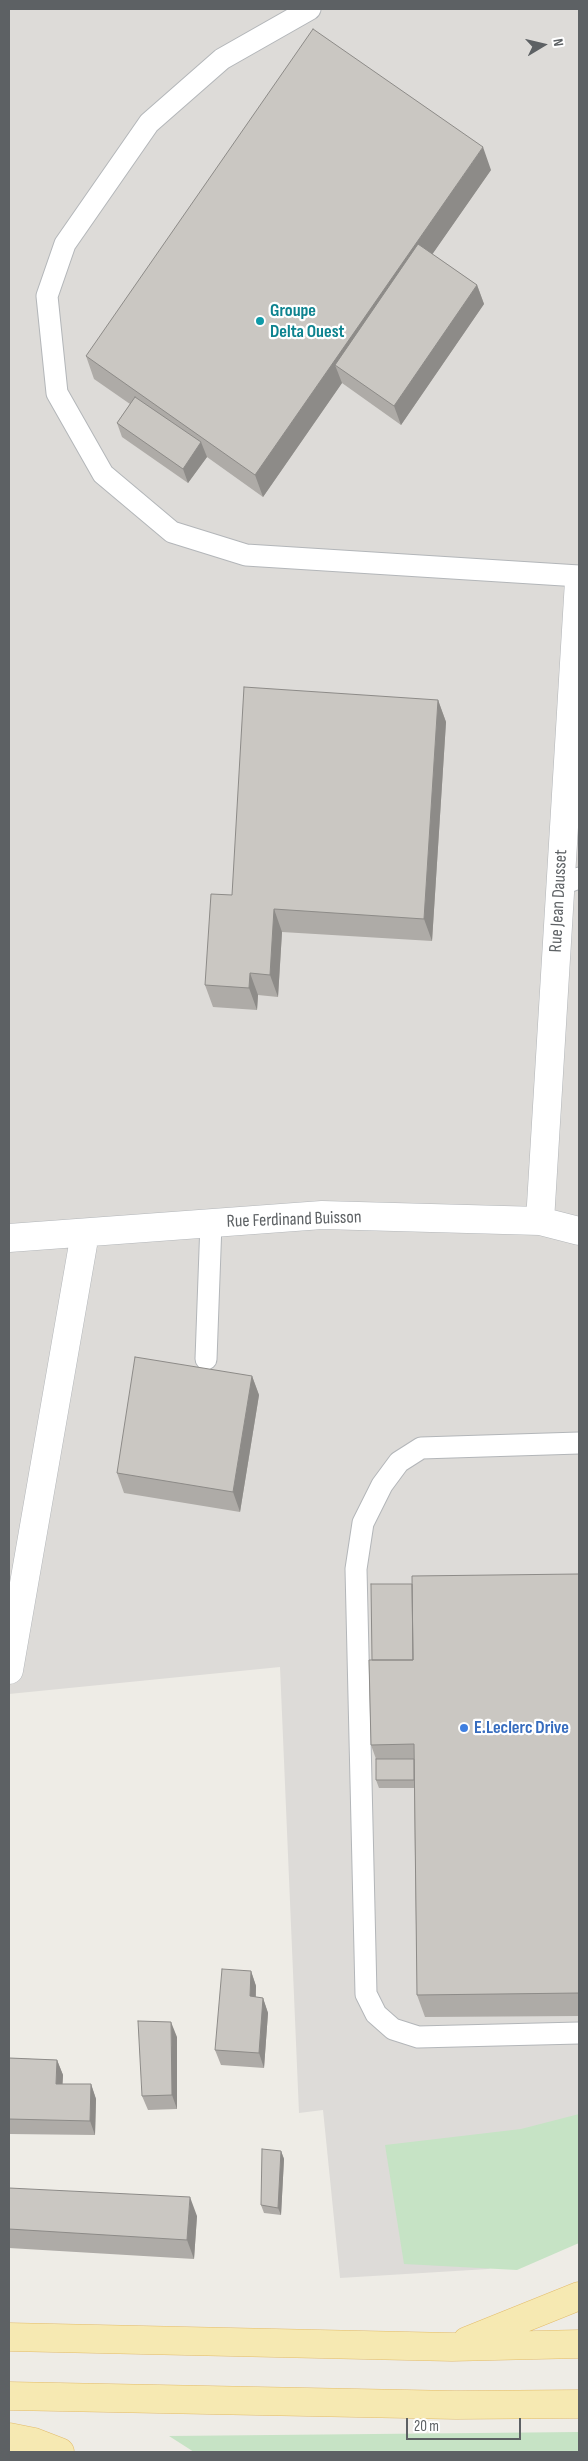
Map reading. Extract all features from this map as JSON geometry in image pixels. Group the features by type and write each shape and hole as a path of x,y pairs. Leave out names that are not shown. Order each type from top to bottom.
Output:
{"main road":[{"path":"452,2347 579,2296"},
{"path":"9,2337 452,2347 579,2344"},
{"path":"9,2396 456,2405 579,2404"},
{"path":"9,2437 34,2442 60,2452"}],"street":[{"name":"Rue Jean Dausset","path":"540,1221 570,882 579,581"},
{"name":"Rue Ferdinand Buisson","path":"9,1238 322,1215 540,1221 579,1231"},
{"path":"9,1670 85,1233"}],"lane":[{"path":"310,9 222,59 149,123 65,244 47,296 57,393 104,474 172,532 246,555 579,576"},
{"path":"206,1359 211,1223"},
{"path":"579,1443 421,1448 399,1462 382,1485 363,1523 356,1569 366,1994 376,2014 393,2029 418,2037 579,2033"}],"shaded area":[{"path":"9,9 579,9 579,2235 488,2269 340,2278 323,2110 299,2113 280,1667 9,1694"}],"green space":[{"path":"579,2114 579,2243 517,2270 404,2264 385,2145 521,2129"},
{"path":"579,2432 579,2452 194,2452 169,2436"}],"building":[{"name":"Groupe Delta Ouest","path":"313,29 483,147 255,475 86,356"},
{"path":"418,244 477,285 394,406 335,365"},
{"path":"135,397 201,442 183,469 117,423"},
{"path":"244,687 438,700 424,919 274,909 270,975 250,973 249,988 205,985 211,894 232,895"},
{"path":"135,1357 252,1376 233,1492 117,1473"},
{"path":"579,1574 579,1993 417,1995 414,1744 371,1745 369,1660 413,1660 412,1576"},
{"path":"371,1584 412,1584 413,1660 372,1660"},
{"path":"376,1759 414,1759 414,1780 376,1780"},
{"path":"222,1969 251,1971 250,1996 263,1998 259,2053 215,2050"},
{"path":"138,2021 171,2022 172,2095 142,2096"},
{"path":"9,2058 57,2060 56,2084 91,2084 90,2121 9,2119"},
{"path":"262,2149 281,2151 278,2208 261,2205"},
{"path":"9,2188 190,2197 187,2240 9,2229"}],"place":[{"name":"Groupe Delta Ouest","path":"260,321"},
{"name":"E.Leclerc Drive","path":"464,1728"}]}
